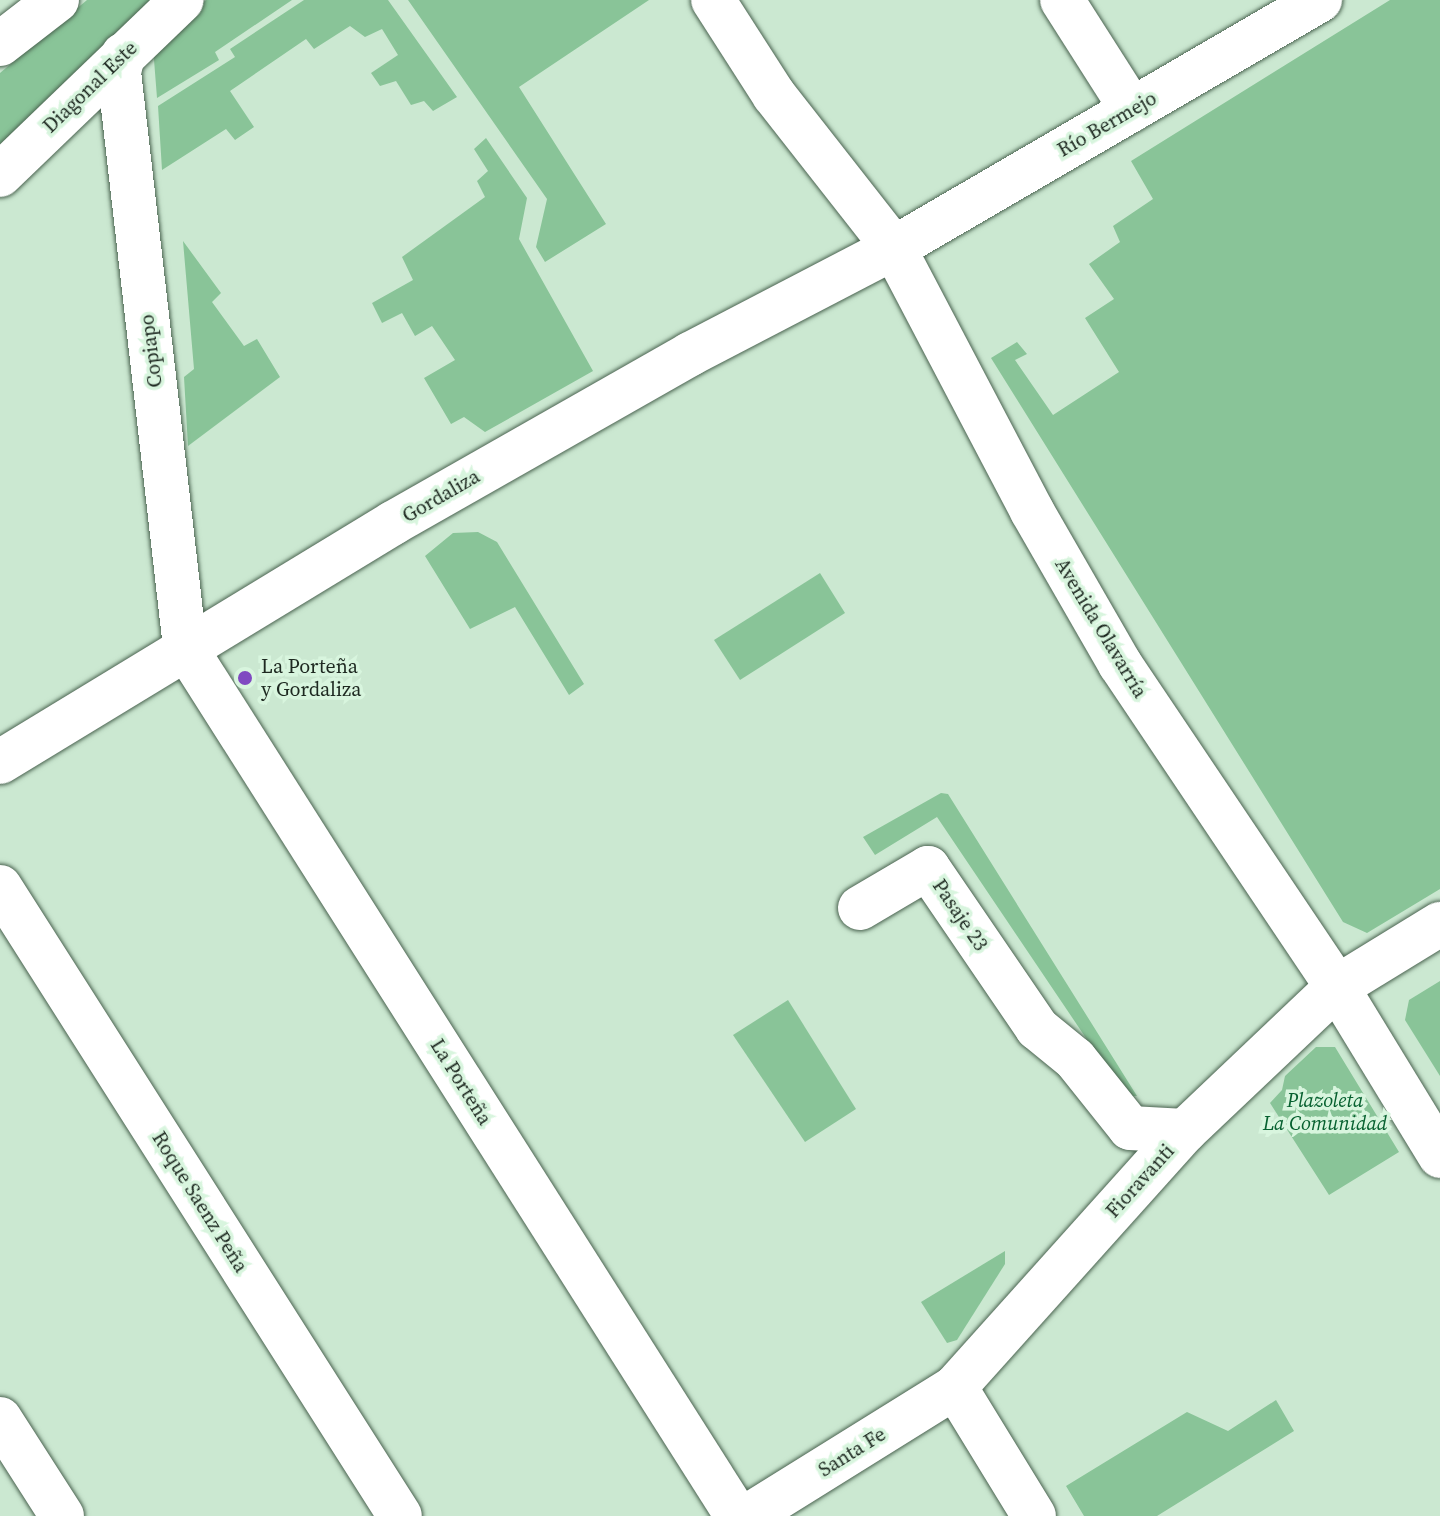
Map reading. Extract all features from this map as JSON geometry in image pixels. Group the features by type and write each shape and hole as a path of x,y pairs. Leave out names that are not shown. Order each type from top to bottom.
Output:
{"street":[{"path":"0,44 57,0"},
{"name":"Diagonal Este","path":"0,175 182,0"},
{"name":"Avenida Olavarría","path":"713,0 774,95 894,248 1032,511 1120,664 1337,987 1440,1156"},
{"name":"Avenida Olavarría","path":"736,0 774,95"},
{"path":"1062,0 1132,110"},
{"name":"Río Bermejo","path":"894,248 1320,0"},
{"name":"Copiapo","path":"123,55 121,88 185,647"},
{"name":"Gordaliza","path":"0,762 185,647 676,362 894,248"},
{"name":"La Porteña","path":"185,647 737,1516"},
{"name":"Pasaje 23","path":"860,908 928,868 1037,1028 1075,1059 1130,1128 1185,1131"},
{"name":"Roque Saenz Peña","path":"0,887 400,1516"},
{"name":"Fioravanti","path":"955,1387 1185,1131 1337,987 1440,924"},
{"path":"955,1387 1034,1516"},
{"name":"Santa Fe","path":"748,1516 955,1387"},
{"path":"0,1419 62,1516"}],"green space":[{"path":"87,0 155,0 0,148 0,73"},
{"path":"206,0 292,0 215,52 219,60 157,98 153,47"},
{"path":"304,0 388,0 457,97 433,111 424,101 411,105 396,81 380,86 371,73 398,55 382,29 365,37 350,26 314,49 306,39 230,91 254,127 235,140 226,129 162,170 158,106 235,57 230,49"},
{"path":"408,0 649,0 519,87 606,224 545,262 536,247 547,199"},
{"path":"1390,0 1440,0 1440,889 1367,933 1343,922 991,358 1017,342 1027,354 1015,360 1053,415 1119,372 1085,318 1114,299 1089,264 1120,242 1113,226 1153,199 1131,161"},
{"path":"486,138 527,198 519,239 593,371 485,432 464,417 451,424 424,378 455,360 432,326 415,336 402,313 382,323 372,303 413,280 402,257 485,197 477,181 488,171 474,149"},
{"path":"183,241 221,293 212,302 244,346 257,339 280,377 188,446 184,377 194,369"},
{"path":"478,532 497,542 584,684 569,695 515,607 470,629 425,556 453,533"},
{"path":"820,573 845,613 740,680 714,640"},
{"path":"941,793 948,794 1137,1096 1125,1096 937,817 875,855 863,837"},
{"path":"1440,981 1440,1076 1405,1020 1409,1000"},
{"path":"788,1000 856,1109 805,1142 733,1035"},
{"name":"Plazoleta La Comunidad","path":"1316,1047 1335,1047 1399,1152 1329,1195 1270,1103 1282,1090 1285,1076"},
{"path":"1005,1251 1005,1264 957,1340 947,1343 921,1302"},
{"path":"1276,1400 1294,1431 1157,1516 1084,1516 1066,1486 1187,1412 1228,1431"}],"place":[{"name":"La Porteña y Gordaliza","path":"245,678"}]}
